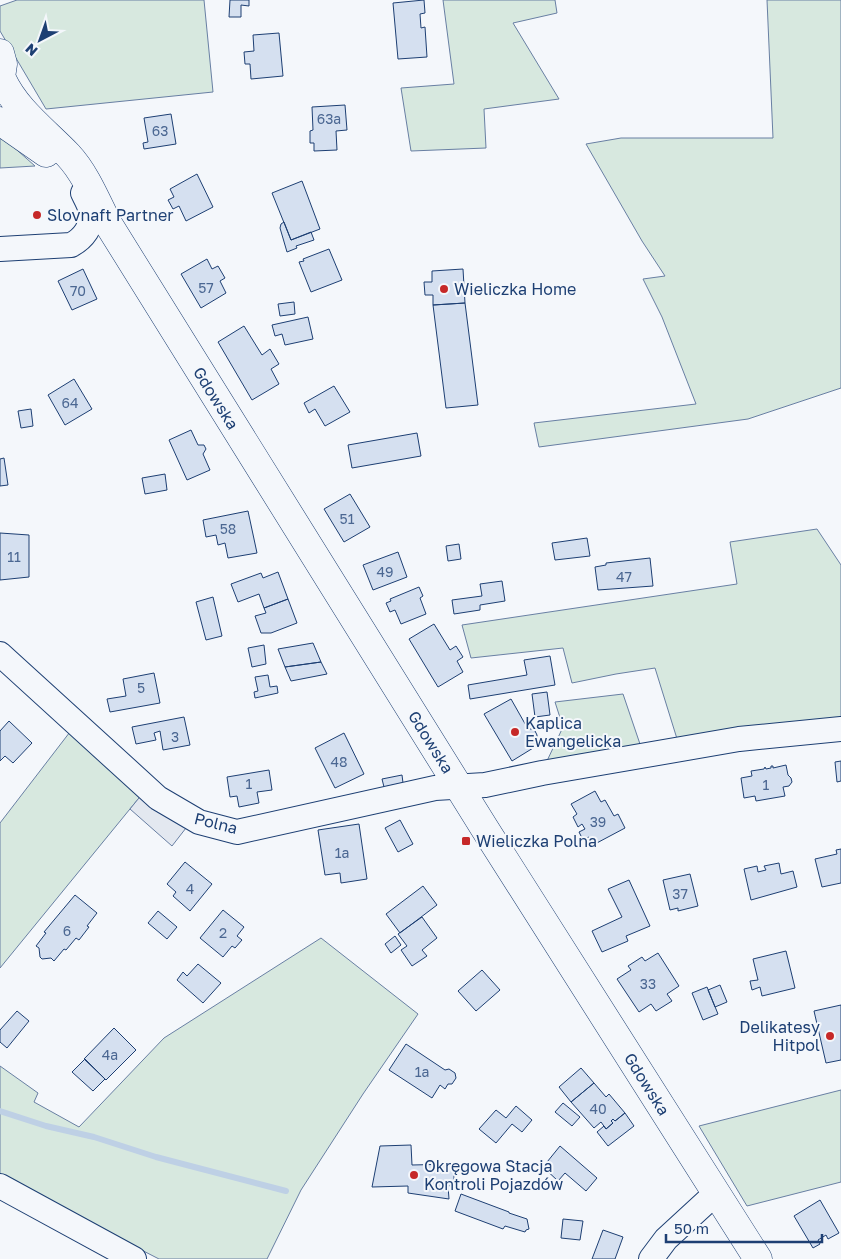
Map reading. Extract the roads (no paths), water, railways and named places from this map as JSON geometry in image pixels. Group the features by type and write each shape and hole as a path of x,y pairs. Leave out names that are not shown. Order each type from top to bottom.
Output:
{"main road":[{"name":"Gdowska","path":"1,72 8,93 69,156 89,187 107,222 458,786 758,1259"},
{"name":"Gdowska","path":"0,121 45,152 107,222"}],"street":[{"path":"0,249 71,245 81,240 88,230 91,213 83,193"},
{"name":"Polna","path":"0,654 158,798 198,822 237,832 435,788 485,786 542,773 738,739 841,728"},
{"path":"0,1186 134,1259"},
{"path":"651,1259 666,1239 716,1193"}],"waterway":[{"path":"0,1111 46,1126 94,1137 156,1157 286,1191"}],"place":[{"name":"Slovnaft Partner","path":"37,215"},
{"name":"Wieliczka Home","path":"444,289"},
{"name":"Kaplica Ewangelicka","path":"515,732"},
{"name":"Wieliczka Polna","path":"466,841"},
{"name":"Delikatesy Hitpol","path":"830,1036"},
{"name":"Okręgowa Stacja Kontroli Pojazdów","path":"414,1175"}]}
